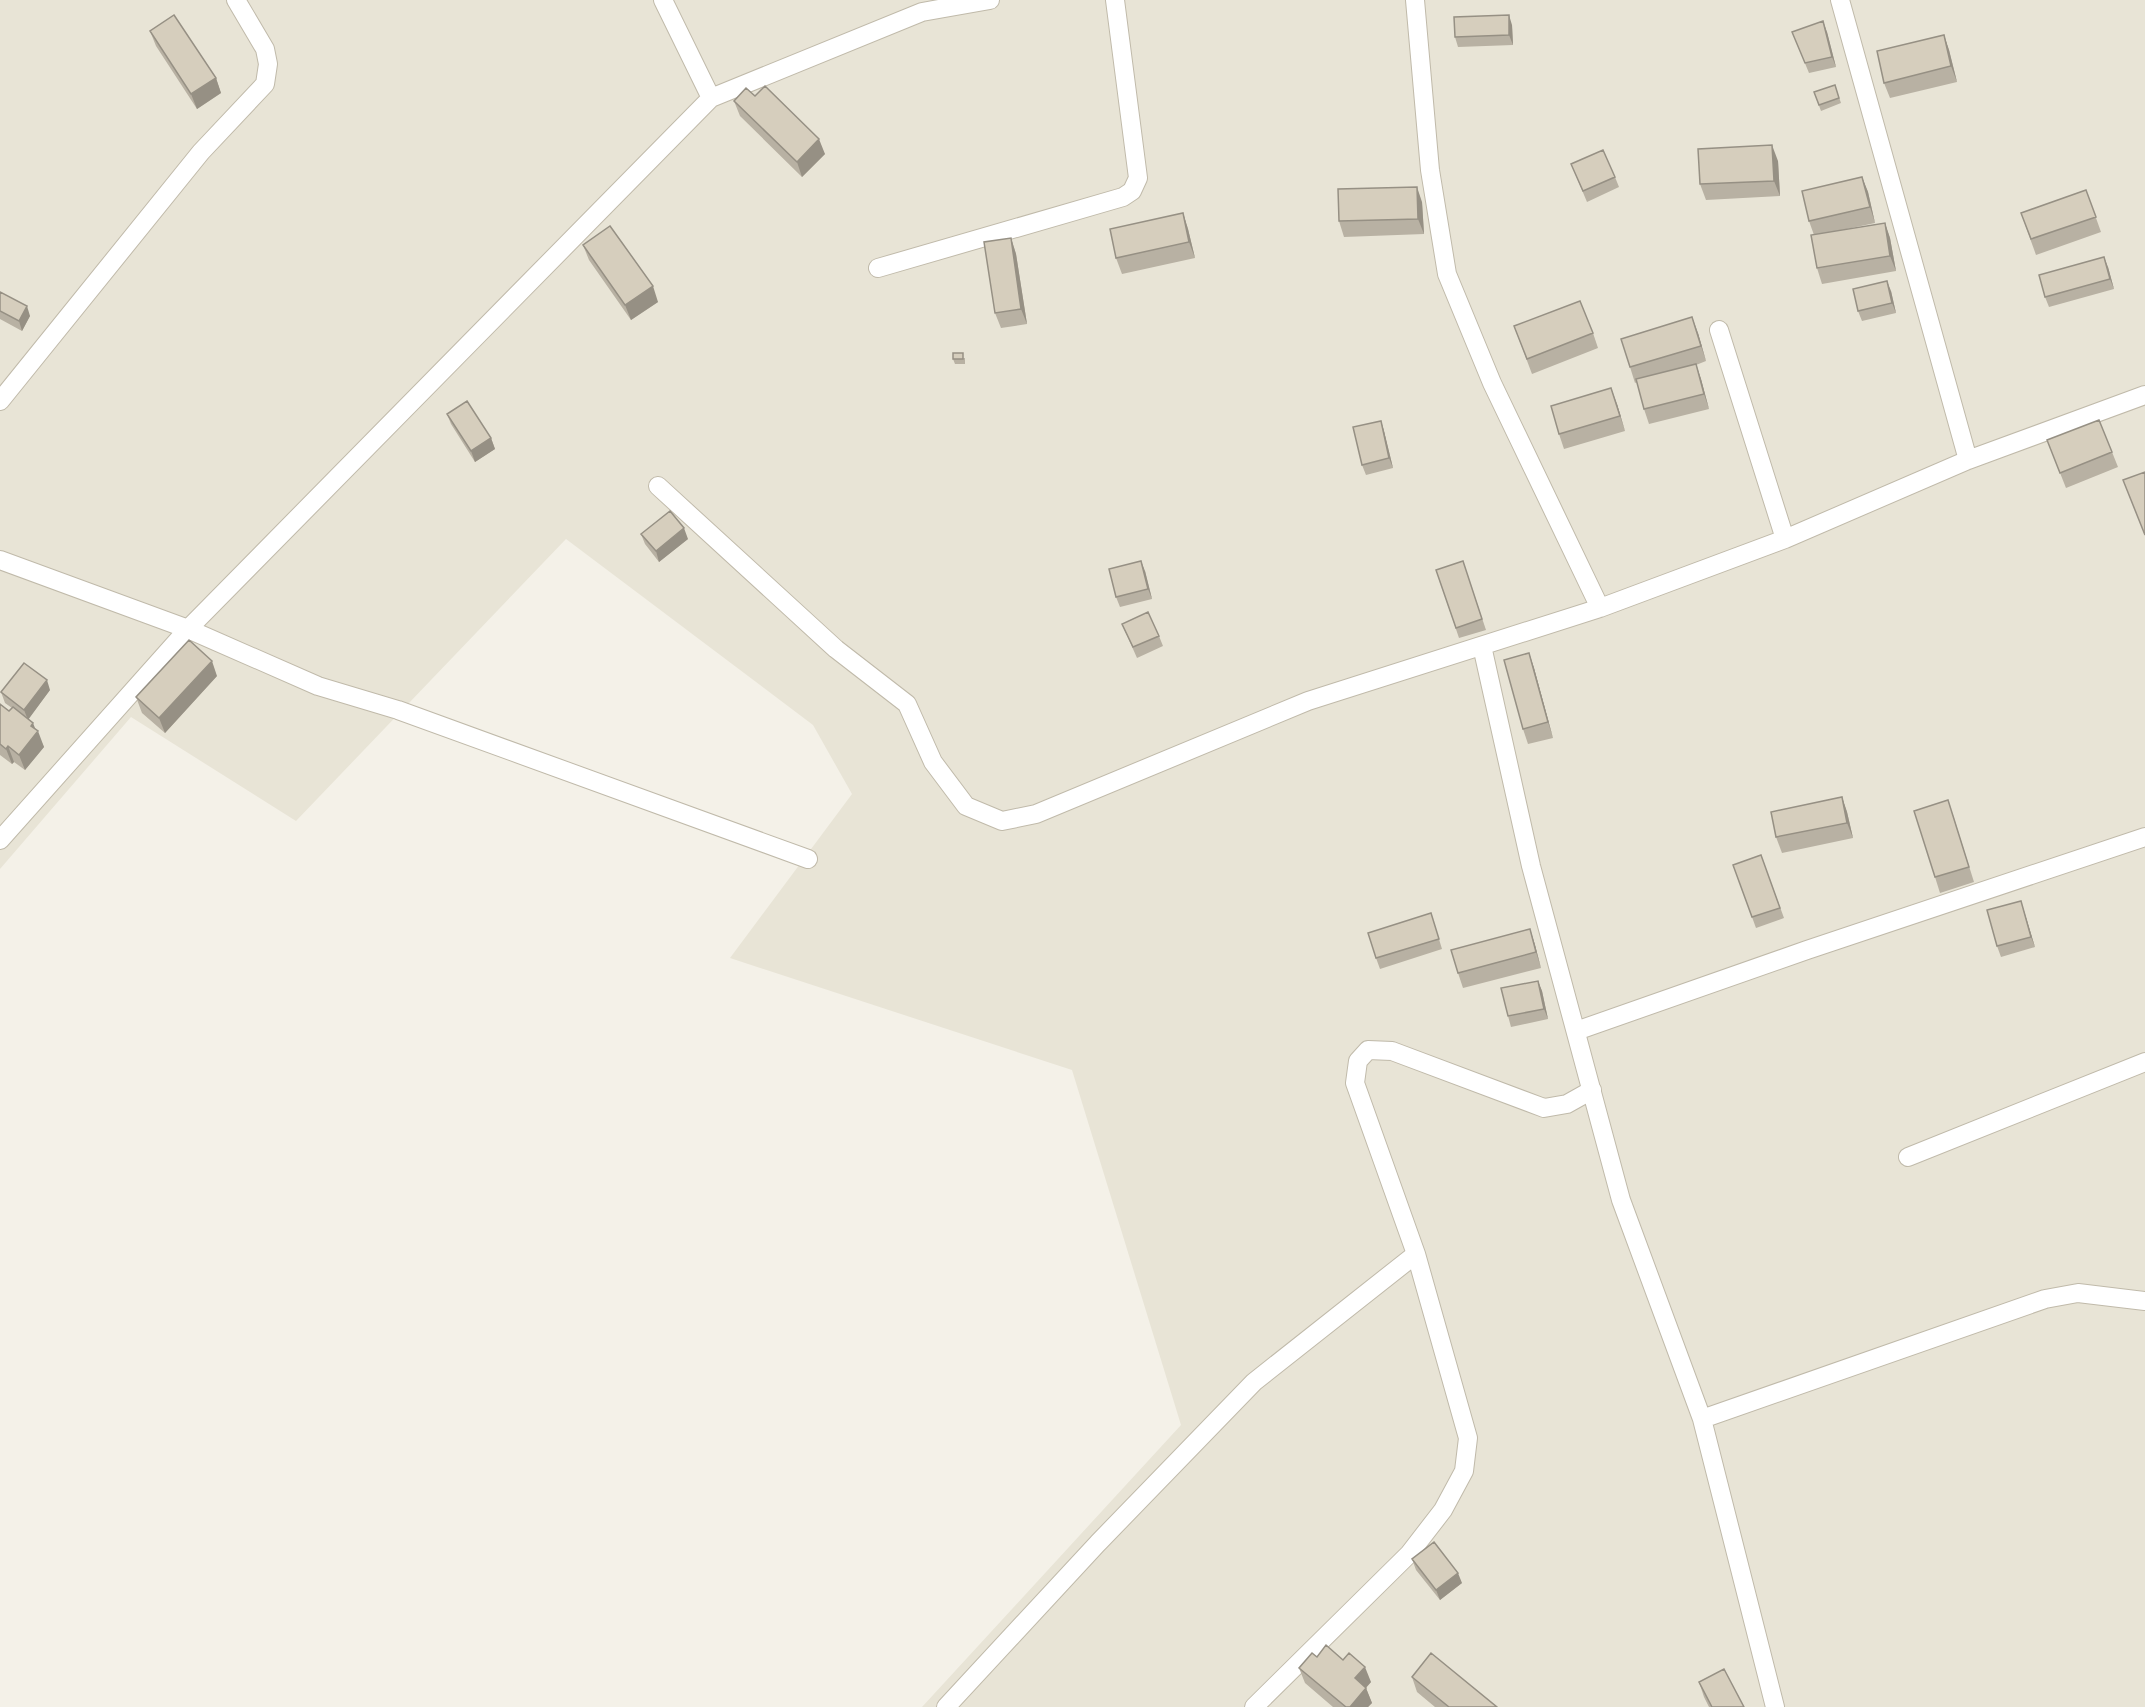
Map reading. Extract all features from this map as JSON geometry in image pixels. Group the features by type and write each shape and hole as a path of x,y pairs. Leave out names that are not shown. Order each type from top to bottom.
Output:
{"street":[{"path":"0,401 201,152 265,84 268,64 265,49 236,0"},
{"path":"664,0 711,98"},
{"path":"0,840 188,629 711,98 922,12 990,0"},
{"path":"878,267 1123,197 1132,191 1138,178 1114,0"},
{"path":"1415,0 1430,170 1448,274 1492,383 1600,608"},
{"path":"1840,0 1968,460"},
{"path":"1719,330 1785,539"},
{"path":"658,486 836,649 907,704 933,762 966,806 1002,820 1036,814 1308,701 1600,608 1785,539 1968,460 2145,395"},
{"path":"0,560 188,629 318,686 398,710 808,859"},
{"path":"1482,646 1531,866 1622,1200 1702,1419 1775,1707"},
{"path":"1576,1031 1807,950 2145,837"},
{"path":"1254,1707 1409,1554 1443,1510 1464,1471 1468,1438 1416,1254 1355,1083 1358,1061 1368,1050 1392,1051 1544,1108 1567,1104 1592,1090"},
{"path":"1908,1157 2145,1062"},
{"path":"946,1707 1098,1543 1254,1382 1416,1254"},
{"path":"1702,1419 2045,1299 2078,1293 2145,1301"}],"shaded area":[{"path":"0,0 2145,0 2145,1707 922,1707 1181,1425 1072,1070 730,958 852,794 813,725 566,539 296,821 131,717 0,869"}],"building":[{"path":"174,15 216,78 191,94 150,31"},
{"path":"1509,15 1509,35 1455,37 1454,17"},
{"path":"1823,21 1832,57 1805,63 1792,32"},
{"path":"1944,35 1951,66 1884,83 1877,51"},
{"path":"1835,85 1839,98 1819,105 1814,92"},
{"path":"765,86 819,139 797,162 734,101 746,88 755,96"},
{"path":"1772,145 1774,181 1700,184 1698,149"},
{"path":"1603,150 1615,177 1583,191 1571,164"},
{"path":"1862,177 1870,207 1809,221 1802,191"},
{"path":"1417,187 1418,219 1339,221 1338,189"},
{"path":"2086,190 2096,217 2031,239 2021,213"},
{"path":"1183,213 1189,242 1116,258 1110,229"},
{"path":"1885,223 1890,256 1817,268 1811,235"},
{"path":"610,226 653,286 625,305 583,245"},
{"path":"1011,238 1021,309 995,313 984,242"},
{"path":"2104,257 2110,279 2045,297 2039,275"},
{"path":"1887,281 1892,303 1858,311 1853,289"},
{"path":"0,292 27,306 19,321 0,311"},
{"path":"1580,301 1593,333 1527,359 1514,326"},
{"path":"1692,317 1701,346 1630,367 1621,339"},
{"path":"953,353 963,353 963,359 953,359"},
{"path":"1696,364 1704,394 1644,409 1636,379"},
{"path":"1611,388 1620,416 1559,434 1551,406"},
{"path":"467,401 491,438 471,451 447,414"},
{"path":"2099,420 2112,452 2060,473 2047,440"},
{"path":"1381,421 1389,458 1362,465 1353,427"},
{"path":"2145,472 2145,535 2123,480"},
{"path":"670,511 684,528 656,551 641,534"},
{"path":"1141,561 1148,589 1116,597 1109,569"},
{"path":"1463,561 1482,619 1456,628 1436,570"},
{"path":"1148,612 1159,636 1133,647 1122,624"},
{"path":"189,640 212,661 159,718 136,697"},
{"path":"1529,653 1548,722 1523,729 1504,660"},
{"path":"24,663 47,680 24,710 1,692"},
{"path":"0,704 9,711 13,707 33,723 31,726 38,731 19,755 8,746 6,749 0,744"},
{"path":"1842,797 1847,823 1776,837 1771,812"},
{"path":"1948,800 1969,867 1935,877 1914,811"},
{"path":"1761,855 1780,908 1752,917 1733,865"},
{"path":"2021,901 2031,937 1997,946 1987,910"},
{"path":"1431,913 1439,939 1376,958 1368,933"},
{"path":"1530,929 1536,952 1458,973 1451,950"},
{"path":"1538,981 1544,1009 1508,1016 1501,988"},
{"path":"1434,1542 1458,1573 1436,1590 1412,1559"},
{"path":"1326,1645 1343,1660 1349,1653 1365,1667 1355,1678 1366,1688 1350,1707 1346,1707 1299,1668 1312,1653 1317,1657"},
{"path":"1431,1653 1497,1707 1449,1707 1412,1677"},
{"path":"1724,1669 1744,1707 1712,1707 1699,1682"}]}
